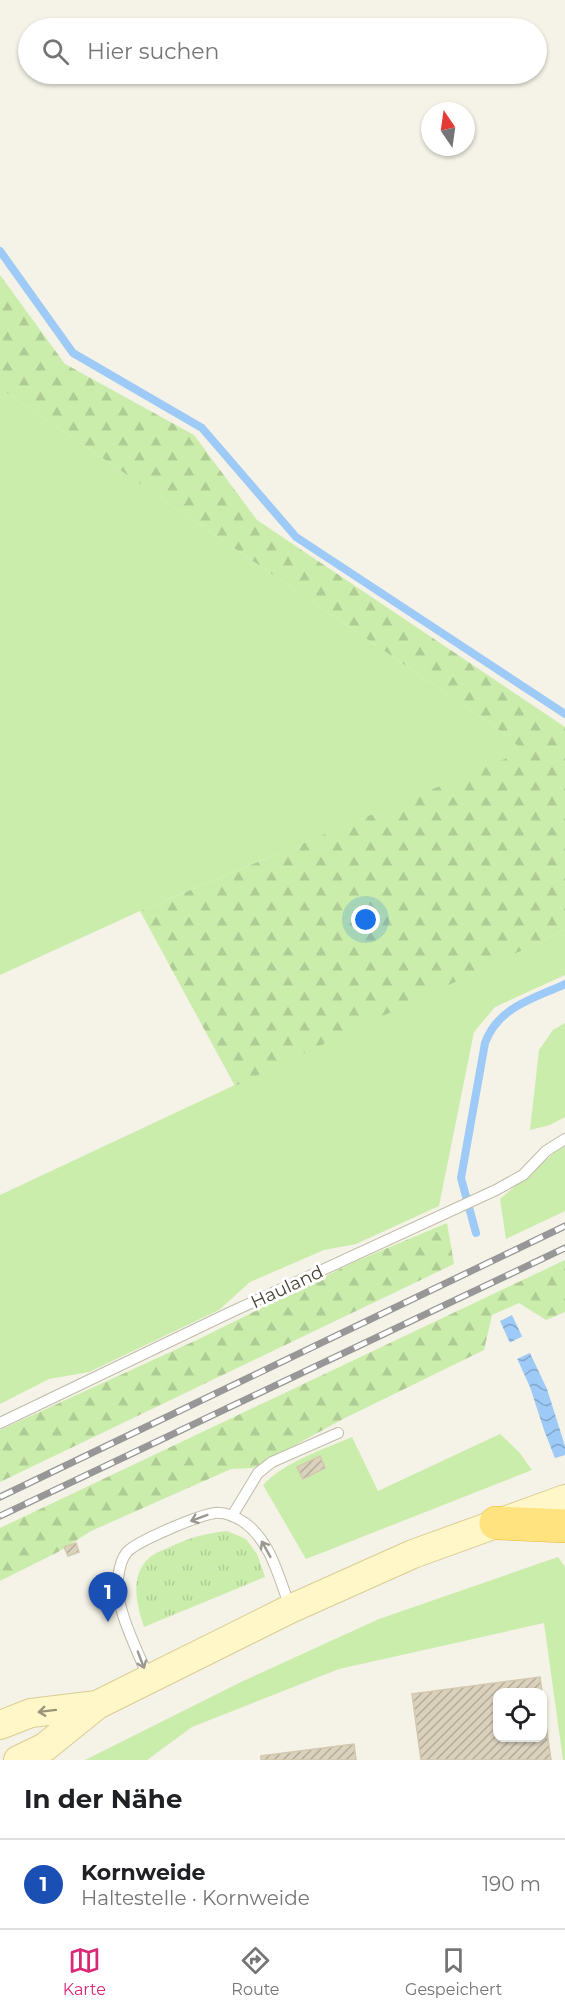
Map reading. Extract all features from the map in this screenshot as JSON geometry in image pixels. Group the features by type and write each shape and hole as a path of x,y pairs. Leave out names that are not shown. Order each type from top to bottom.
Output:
{"highway":[{"path":"496,1523 560,1514"}],"main road":[{"path":"18,1760 45,1747 97,1705 290,1609 412,1554 496,1523"},
{"path":"0,1725 31,1713 97,1705"}],"lane":[{"name":"Hauland","path":"0,1423 229,1313 496,1190 523,1175 546,1151 565,1139"},
{"path":"232,1516 258,1473 272,1462 338,1433"},
{"path":"149,1679 124,1617 117,1580 121,1562 126,1553 162,1533 206,1515 217,1513 245,1522 259,1536 267,1549 290,1609"}],"green space":[{"path":"0,275 65,364 194,435 257,520 565,727 565,930 235,1086 140,911 524,751 494,726 0,388"},
{"path":"0,388 494,726 525,751 140,911 0,975"},
{"path":"565,930 565,975 495,1007 474,1032 439,1206 356,1244 324,1250 250,1282 219,1310 89,1372 49,1379 0,1404 0,1195"},
{"path":"565,1023 565,1117 550,1125 530,1130 539,1050 553,1030"},
{"path":"565,1146 565,1211 506,1239 500,1199"},
{"path":"447,1223 454,1264 0,1482 0,1430 199,1339 354,1262"},
{"path":"565,1260 565,1312 546,1320 519,1303 492,1315 484,1350 343,1419 253,1468 231,1469 91,1531 58,1552 0,1581 0,1528"},
{"path":"500,1434 519,1452 532,1470 306,1559 263,1485 293,1463 352,1437 378,1491"},
{"path":"227,1531 246,1539 257,1554 265,1577 144,1627 136,1591 139,1573 149,1558 187,1540"},
{"path":"558,1557 565,1567 565,1760 563,1760 544,1623 339,1669 192,1727 147,1760 85,1760 241,1682 379,1619"}],"water":[{"path":"512,1315 547,1389 565,1446 565,1484 530,1387 500,1321"}],"pier":[{"path":"525,1335 534,1351 515,1360 507,1344"},
{"path":"565,1455 565,1487 562,1485 552,1459"}],"building":[{"path":"320,1456 325,1468 303,1479 297,1467"},
{"path":"76,1543 79,1552 68,1556 64,1547"},
{"path":"540,1677 541,1688 493,1688 493,1742 547,1742 547,1732 551,1760 421,1760 412,1694"},
{"path":"354,1744 356,1760 261,1760 261,1756"}],"waterway":[{"path":"0,251 73,353 202,428 296,537 565,714"},
{"path":"476,1233 461,1178 485,1043 498,1021 508,1012 565,984"}],"railway":[{"path":"0,1497 565,1226"},
{"path":"0,1516 565,1248"}],"place":[{"name":"Kornweide","path":"108,1622"}]}
